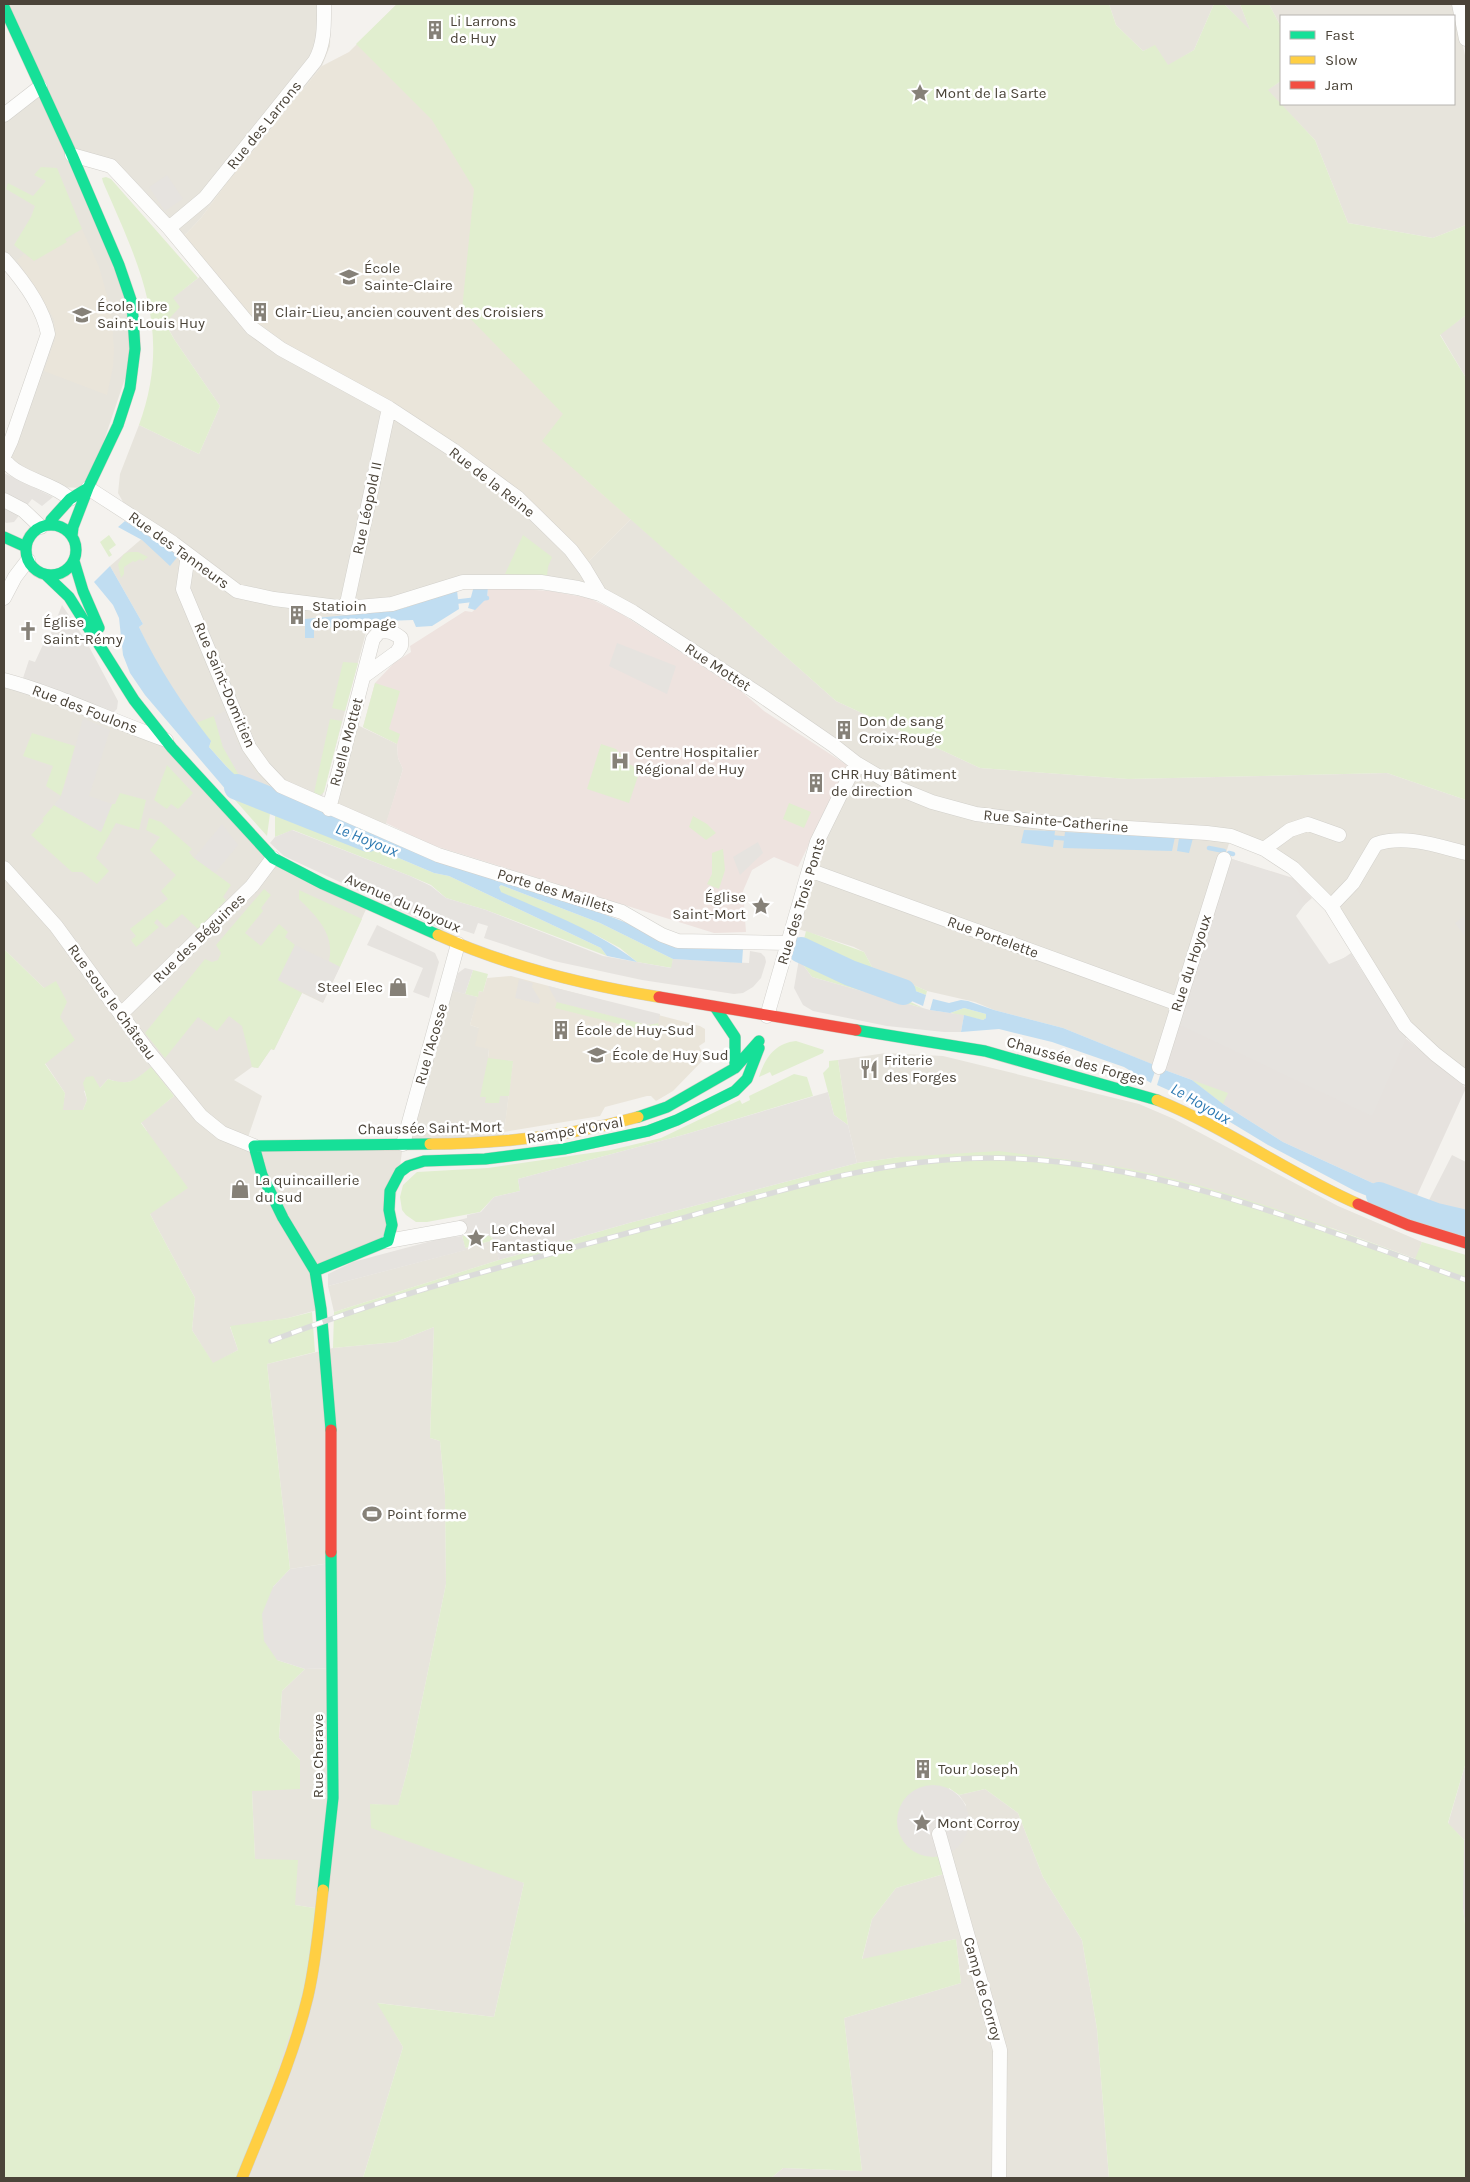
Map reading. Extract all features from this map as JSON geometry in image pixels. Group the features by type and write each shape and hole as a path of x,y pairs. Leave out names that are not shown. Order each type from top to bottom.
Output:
{"main road":[{"path":"4,7 72,155 119,265 132,303 135,349 130,388 118,425 88,488 73,527 72,536 76,547 74,561 70,567 59,574 46,575 38,572 27,553 4,537"},
{"path":"27,553 28,539 46,526 70,499 88,488"},
{"path":"46,526 61,528 72,536"},
{"name":"Avenue du Hoyoux","path":"74,561 115,669"},
{"name":"Avenue du Hoyoux","path":"46,575 69,597 134,700 166,740 273,858 323,884 458,944 514,963 574,979 715,1007 763,1029"},
{"path":"715,1007 735,1037 735,1068"},
{"name":"Chaussée Saint-Mort","path":"254,1146 503,1142 602,1127 668,1107 735,1068 763,1029"},
{"name":"Rampe d'Orval","path":"388,1241 392,1225 389,1210 390,1191 400,1172 408,1166 424,1161 485,1159 564,1149 648,1131 677,1120 735,1091 747,1079 758,1051 763,1029"},
{"name":"Chaussée des Forges","path":"763,1029 985,1051 1149,1097 1199,1118 1316,1184 1369,1210 1408,1226 1466,1243"},
{"path":"254,1146 262,1175 283,1218 315,1271 388,1241"},
{"name":"Rue Cherave","path":"242,2178 290,2060 308,1996 315,1959 333,1798 330,1563 332,1445 322,1322 315,1271"}],"street":[{"name":"Rue des Larrons","path":"169,228 205,198 315,61 321,50 324,36 324,4"},
{"path":"1459,4 1466,39"},
{"path":"4,115 40,87"},
{"name":"Rue de la Reine","path":"72,155 111,166 169,228 252,328 281,349 388,408 454,450 518,498 571,550 586,569 600,594"},
{"path":"4,259 26,288 46,322 48,334 4,458 12,468 53,487 70,499"},
{"name":"Rue Léopold II","path":"346,608 388,408"},
{"name":"Rue des Tanneurs","path":"88,488 173,543 237,591 274,599 346,608 392,604 463,582 541,582 600,594"},
{"path":"4,500 46,526"},
{"path":"4,598 27,553"},
{"name":"Rue Saint-Domitien","path":"188,555 183,589 249,747 280,786 329,808"},
{"name":"Rue Mottet","path":"600,594 633,612 833,745 856,763"},
{"name":"Ruelle Mottet","path":"329,808 364,676"},
{"name":"Rue des Foulons","path":"4,680 96,712 166,740"},
{"name":"Rue Sainte-Catherine","path":"856,763 900,789 932,802 976,814 1048,823 1207,833 1231,836 1264,849 1293,868 1331,906 1405,1026 1435,1054 1466,1078"},
{"name":"Rue des Trois Ponts","path":"763,1029 817,842 856,763"},
{"name":"Porte des Maillets","path":"329,808 438,855 622,912 662,935 678,941 787,943"},
{"path":"1264,849 1290,830 1308,824 1339,835"},
{"path":"1331,906 1353,883 1376,844 1388,840 1409,841 1466,853"},
{"name":"Rue des Béguines","path":"121,1014 252,886 273,858"},
{"name":"Rue du Hoyoux","path":"1159,1067 1224,859"},
{"name":"Rue sous le Château","path":"4,868 56,926 200,1116 222,1134 254,1146"},
{"name":"Rue Portelette","path":"809,870 1178,1004"},
{"name":"Rue l'Acosse","path":"403,1144 458,944"},
{"path":"388,1241 460,1228"},
{"name":"Camp de Corroy","path":"939,1834 1000,2050 999,2178"}],"shaded area":[{"path":"4,4 331,4 330,46 322,66 228,181 201,218 183,237 111,166 73,155 119,265 135,349 88,488 53,487 7,463 48,334 4,259 4,115 40,87"},
{"name":"École Sainte-Claire","path":"397,4 622,434 583,477 631,519 588,562 521,495 302,354 250,318 183,237 201,218 228,181 322,66 349,52"},
{"path":"1109,4 1214,4 1194,50 1168,66 1155,46 1143,51 1116,25"},
{"path":"1224,4 1240,4 1251,32"},
{"path":"1269,4 1454,4 1466,60 1466,225 1433,238 1348,223 1315,140 1281,105 1455,105 1455,15 1280,15 1280,25"},
{"path":"1280,82 1280,104 1267,90"},
{"path":"167,175 183,199 165,211 149,187"},
{"name":"École libre Saint-Louis Huy","path":"82,229 99,267 111,310 114,350 113,367 107,395 44,371 55,339 54,319 17,260 24,254 35,261"},
{"path":"210,269 389,400 588,562 631,519 836,701 980,768 1128,779 1387,773 1466,800 1466,1077 1405,1026 1331,906 1264,849 1231,837 1159,1067 1063,1028 994,1010 975,1002 927,991 872,967 864,952 854,947 792,927 816,845 856,763 600,594 503,580 373,606 320,805 281,786 272,794 243,782 236,777 172,690 154,659 139,627 143,624 110,566 152,530 126,507 118,493 120,474 139,425 199,454 220,406 174,339 165,322 171,315 172,298"},
{"path":"1466,315 1466,378 1440,334"},
{"path":"4,473 53,497 42,506 32,499 14,522 6,523 4,521"},
{"name":"Centre Hospitalier Régional de Huy","path":"488,587 550,591 589,598 620,613 741,691 764,711 847,765 798,867 774,857 752,870 743,891 746,932 714,933 429,844 386,823 403,769 398,758 397,744 363,727 375,683 394,663 411,652 410,646 465,611 472,612 487,598"},
{"path":"62,605 86,641 118,701 117,709 113,713 23,678 29,660 35,662 46,638 49,638"},
{"path":"617,643 676,666 667,694 609,666"},
{"path":"4,681 166,740 273,858 368,905 323,1003 302,993 274,1050 271,1049 258,1068 252,1067 234,1080 262,1096 246,1143 403,1144 391,1234 315,1271 321,1309 288,1318 230,1327 238,1350 213,1364 192,1330 195,1298 150,1214 147,1131 141,1122 174,1096 151,1068 134,1081 121,1083 108,1079 100,1088 84,1091 87,1100 83,1110 62,1110 65,1093 45,1063 60,1017 44,988 4,949"},
{"path":"225,711 237,741 254,770 272,794 243,782 223,747 214,716"},
{"path":"83,718 110,730 89,796 112,804 101,832 54,805 61,796 67,778"},
{"path":"351,722 397,744 398,758 403,769 384,831 329,809"},
{"path":"222,824 238,845 215,873 194,858"},
{"path":"292,830 410,876 431,886 446,898 486,910 603,956 671,968 673,959 749,963 750,951 761,953 765,957 766,962 761,978 753,987 743,993 734,994 642,980 554,961 484,938 488,926 478,923 474,934 456,928 443,930 284,856 270,843 275,837"},
{"path":"758,842 763,853 740,875 733,857"},
{"path":"1232,859 1293,878 1312,898 1293,915 1328,969 1351,953 1397,1031 1466,1088 1414,1202 1283,1142 1223,1104 1192,1080 1162,1069"},
{"path":"1232,859 1292,879 1305,904 1296,916 1329,964 1351,955 1407,1036 1372,1116 1180,1025"},
{"path":"1466,915 1466,938 1455,923"},
{"path":"377,925 435,953 439,962 429,998 413,992 423,968 367,945"},
{"path":"295,945 340,967 323,1002 278,980"},
{"path":"799,959 812,977 930,1010 964,1015 961,1032 887,1026 813,1011 803,1005 794,988"},
{"path":"465,968 473,970 465,994 453,991 458,973"},
{"name":"École de Huy Sud","path":"511,976 700,1026 705,1029 705,1042 699,1046 701,1050 706,1052 704,1059 673,1091 656,1101 651,1096 647,1096 605,1107 600,1116 504,1132 513,1061 488,1058 489,1049 475,1046 479,1028 470,1025 479,991 483,992 487,978"},
{"path":"519,979 533,983 532,987 540,1000 539,1004 515,998"},
{"path":"548,986 660,1014 659,1020 658,1023 648,1025 557,1002"},
{"path":"446,989 478,997 470,1025 479,1028 489,1049 488,1057 513,1061 503,1142 403,1144"},
{"path":"886,1053 943,1056 1139,1104 1174,1119 1338,1206 1422,1242 1416,1259 1332,1228 900,1157 857,1163 848,1125 838,1060"},
{"path":"828,1092 834,1115 848,1125 857,1163 629,1223 499,1260 492,1237 478,1232 462,1236 459,1220 467,1218 467,1215 481,1212 494,1197 520,1191 518,1179 683,1135"},
{"path":"1452,1155 1466,1162 1466,1212 1427,1204"},
{"path":"462,1236 466,1250 328,1286 328,1274 353,1262 439,1239"},
{"path":"494,1240 499,1260 334,1312 328,1286 465,1250 465,1248"},
{"path":"434,1327 430,1438 440,1441 445,1495 446,1584 408,1768 398,1806 370,1804 524,1883 494,2017 378,2003 403,2047 363,2178 242,2178 321,1909 295,1905 255,1860 252,1791 300,1760 279,1738 282,1691 305,1669 332,1668 330,1563 290,1569 267,1364 333,1348 396,1342"},
{"path":"331,1563 333,1668 305,1669 277,1660 264,1641 262,1614 273,1587 290,1569"},
{"path":"1466,1762 1466,1837 1464,1840 1448,1824"},
{"path":"933,1785 947,1788 959,1795 966,1807 969,1821 966,1835 959,1847 947,1854 933,1857 919,1854 907,1847 900,1835 897,1821 900,1807 907,1795 919,1788"},
{"path":"985,1789 1018,1813 1043,1877 1082,1940 1097,2029 1109,2178 771,2178 783,2168 862,2171 844,2018 961,1983 956,1939 862,1960 872,1919 896,1888 944,1874 966,1805 959,1795"},
{"path":"1466,1837 1466,1932 1463,1908 1462,1867 1464,1840"}],"green space":[{"path":"397,4 1109,4 1116,25 1143,51 1155,45 1168,65 1194,50 1214,4 1224,4 1250,30 1240,4 1269,4 1280,25 1280,82 1268,90 1280,105 1315,140 1348,223 1433,238 1466,225 1466,315 1440,335 1466,378 1466,800 1387,773 1128,779 980,768 836,701 542,441 563,414 462,310 474,189 432,120 356,44"},
{"path":"41,167 57,168 82,229 65,239 67,242 34,261 14,245 31,217 35,206 6,189 8,183 33,196 46,181 34,175"},
{"path":"102,178 111,179 198,278 173,298 180,307 165,323 220,406 199,454 139,425 149,391 153,359 152,329 148,300 140,271 103,182"},
{"path":"109,535 116,545 109,550 112,555 109,557 100,542"},
{"path":"523,535 552,557 547,576 505,574"},
{"path":"138,552 148,557 143,561 140,559 135,562 133,561 124,567 124,574 121,578 118,564 124,554"},
{"path":"343,662 358,663 345,711 332,708"},
{"path":"375,683 400,691 389,729 400,734 397,744 363,727"},
{"path":"214,716 223,747 243,782 236,777 209,747 211,741 196,723"},
{"path":"330,719 342,721 324,792 319,796 314,793"},
{"path":"32,733 75,746 61,796 46,786 53,766 23,756"},
{"path":"601,744 616,749 629,764 640,770 629,803 587,789"},
{"path":"167,765 193,793 178,809 171,804 167,809 154,800"},
{"path":"227,791 271,806 267,836"},
{"path":"120,793 146,800 139,830 116,823 96,858 109,871 97,884 82,872 72,872 31,835 44,821 42,819 54,805 101,832 112,804 115,804"},
{"path":"295,803 335,820 335,831 434,873 449,876 601,948 607,956 486,910 446,898 431,885 293,830 275,837 275,807 293,814 296,810"},
{"path":"789,803 811,812 804,828 783,819"},
{"path":"693,816 707,824 716,833 706,840 689,827"},
{"path":"149,818 161,822 192,849 189,852 193,857 231,885 223,897 226,900 198,929 182,914 166,928 157,919 154,923 159,927 136,947 131,940 136,936 130,929 168,899 161,891 176,875 150,850 160,837 146,830"},
{"path":"723,849 725,870 719,889 707,884 712,874 712,853"},
{"path":"501,885 600,923 673,959 672,968 637,962 620,948 596,935 500,892 498,889"},
{"path":"264,889 271,895 261,908 263,911 245,933 261,946 279,924 288,932 285,937 295,945 278,980 302,993 274,1050 271,1049 258,1068 252,1067 242,1026 229,1016 217,1031 198,1017 165,1058 145,1033 205,959 212,962 218,960 221,953 216,945"},
{"path":"299,890 362,919 340,967 329,961 330,951 327,934 318,919 299,899"},
{"path":"806,931 864,952 872,967 927,991 926,995 882,978 871,980 873,984 923,1008 812,977 799,959"},
{"path":"4,949 44,988 56,981 67,1002 60,1017 75,1040 45,1064 65,1093 63,1110 83,1110 87,1100 83,1083 86,1077 93,1076 100,1088 108,1079 127,1082 136,1079 151,1067 174,1096 141,1123 188,1188 150,1214 195,1298 192,1330 213,1363 238,1350 230,1326 288,1318 312,1312 315,1352 267,1364 290,1569 273,1587 277,1660 305,1669 282,1691 279,1738 300,1760 300,1789 252,1791 255,1859 298,1860 295,1905 321,1909 315,1959 242,2178 4,2178"},
{"path":"473,970 488,974 483,992 479,991 478,997 465,994"},
{"path":"557,1002 648,1025 658,1023 659,1034 555,1008"},
{"path":"964,1008 986,1014 986,1018 983,1020 950,1013"},
{"path":"796,1041 824,1050 823,1053 772,1076 770,1072 759,1077 764,1064 777,1048"},
{"path":"488,1058 513,1061 509,1096 500,1096 499,1103 485,1103 486,1097 480,1097"},
{"path":"838,1060 848,1125 834,1115 823,1073 829,1067 829,1061"},
{"path":"794,1074 807,1077 813,1096 683,1135 518,1179 520,1191 494,1197 480,1212 427,1222 416,1222 402,1210 400,1197 403,1185 417,1172 488,1168 611,1150 661,1138 740,1100 742,1104 750,1100 749,1096"},
{"path":"1192,1080 1228,1093 1223,1104"},
{"path":"999,1151 1081,1161 1167,1177 1239,1197 1310,1220 1415,1259 1422,1242 1466,1255 1466,1762 1448,1823 1464,1840 1466,2178 1109,2178 1097,2029 1082,1940 1043,1877 1018,1813 985,1789 959,1795 949,1788 940,1857 944,1874 896,1888 872,1919 862,1959 956,1939 961,1983 844,2018 862,2171 783,2168 771,2178 363,2178 403,2047 377,2003 494,2017 524,1883 371,1828 370,1804 398,1805 408,1768 446,1584 445,1495 440,1441 430,1438 434,1327 396,1342 333,1348 334,1312 499,1260 629,1223 857,1163 900,1157"},
{"path":"478,1232 488,1234 494,1240 465,1248 462,1236"}],"water":[{"path":"125,521 179,555 170,566 142,540 118,527"},
{"path":"110,566 143,624 139,627 163,672 211,741 209,747 236,776 272,794 271,806 227,791 145,695 130,673 123,655 119,618 113,605 94,582"},
{"path":"474,586 488,587 487,598 475,610 468,608"},
{"path":"457,590 459,609 432,626 416,627 413,620 385,621 380,625 314,628 314,638 305,638 305,619 404,608"},
{"path":"276,795 295,803 295,812 293,814 275,807"},
{"path":"335,820 360,828 438,862 580,905 627,923 676,947 743,949 742,963 673,959 600,923 501,885 499,887 501,892 554,915 606,941 637,962 607,956 601,948 449,876 434,873 335,831"},
{"path":"1024,830 1055,831 1053,847 1021,843"},
{"path":"1065,832 1175,837 1172,851 1063,848"},
{"path":"1179,838 1193,838 1189,853 1177,851"},
{"path":"882,978 926,995 923,1006 873,984 871,980"},
{"path":"933,999 949,1003 961,1000 968,1001 994,1010 1063,1028 1157,1066 1151,1083 1124,1067 1052,1042 999,1029 961,1032 964,1015 983,1020 986,1018 986,1014 964,1008 950,1013 930,1010"},
{"path":"1162,1069 1192,1080 1223,1104 1283,1142 1414,1202 1409,1213 1355,1191 1268,1145 1202,1105 1157,1085"},
{"path":"1427,1204 1466,1212 1466,1230 1420,1217"}],"waterway":[{"path":"454,602 487,598"},
{"name":"Le Hoyoux","path":"237,787 368,839"},
{"path":"1048,837 1071,839"},
{"path":"1209,848 1224,851"},
{"path":"1229,853 1233,854"},
{"name":"Le Hoyoux","path":"801,950 850,973 903,992"},
{"name":"Le Hoyoux","path":"1379,1195 1436,1216 1466,1223"}],"railway":[{"path":"271,1341 318,1323 415,1292 784,1190 869,1170 955,1159 999,1158 1059,1162 1119,1171 1178,1184 1295,1219 1466,1280"}],"traffic: fast":[{"path":"4,7 72,155 119,265 132,303 135,349 130,388 118,425 88,488 73,527 72,536"},
{"path":"50,524 51,520 70,499 88,488"},
{"path":"51,525 61,527 69,532 74,540 76,550 74,560 69,568 61,573 51,575 41,573 33,568 28,560 26,550 28,540 33,532 41,527 51,525"},
{"path":"4,537 26,547"},
{"path":"74,561 83,591 99,628"},
{"path":"46,575 69,597 134,700 172,748 273,858 323,884 438,935"},
{"path":"715,1007 735,1037 735,1068"},
{"path":"856,1030 985,1051 1157,1100"},
{"path":"638,1117 667,1107 735,1068 759,1041"},
{"path":"315,1271 388,1241 392,1225 389,1210 390,1191 400,1172 408,1166 424,1161 485,1159 564,1149 648,1131 677,1120 735,1091 747,1079 759,1048"},
{"path":"331,1430 321,1309 315,1271 283,1218 262,1175 254,1146 430,1144"},
{"path":"323,1890 333,1798 331,1552"}],"traffic: slow":[{"path":"438,935 491,956 546,973 603,987 659,997"},
{"path":"1157,1100 1183,1111 1307,1179 1358,1204"},
{"path":"430,1144 457,1144 535,1138 612,1124 638,1117"},
{"path":"242,2178 295,2043 302,2019 313,1970 323,1890"}],"traffic: jam":[{"path":"659,997 856,1030"},
{"path":"1358,1204 1408,1225 1466,1243"},
{"path":"331,1430 331,1552"}],"place":[{"name":"Li Larrons de Huy","path":"435,30"},
{"name":"Mont de la Sarte","path":"920,93"},
{"name":"École Sainte-Claire","path":"349,277"},
{"name":"Clair-Lieu, ancien couvent des Croisiers","path":"260,312"},
{"name":"École libre Saint-Louis Huy","path":"82,315"},
{"name":"Statioin de pompage","path":"297,615"},
{"name":"Église Saint-Rémy","path":"28,631"},
{"name":"Don de sang Croix-Rouge","path":"844,730"},
{"name":"Centre Hospitalier Régional de Huy","path":"620,761"},
{"name":"CHR Huy Bâtiment de direction","path":"816,783"},
{"name":"Église Saint-Mort","path":"761,906"},
{"name":"Steel Elec","path":"398,987"},
{"name":"École de Huy-Sud","path":"561,1030"},
{"name":"École de Huy Sud","path":"597,1055"},
{"name":"Friterie des Forges","path":"869,1069"},
{"name":"La quincaillerie du sud","path":"240,1189"},
{"name":"Le Cheval Fantastique","path":"476,1238"},
{"name":"Point forme","path":"372,1514"},
{"name":"Tour Joseph","path":"923,1769"},
{"name":"Mont Corroy","path":"922,1823"}]}
